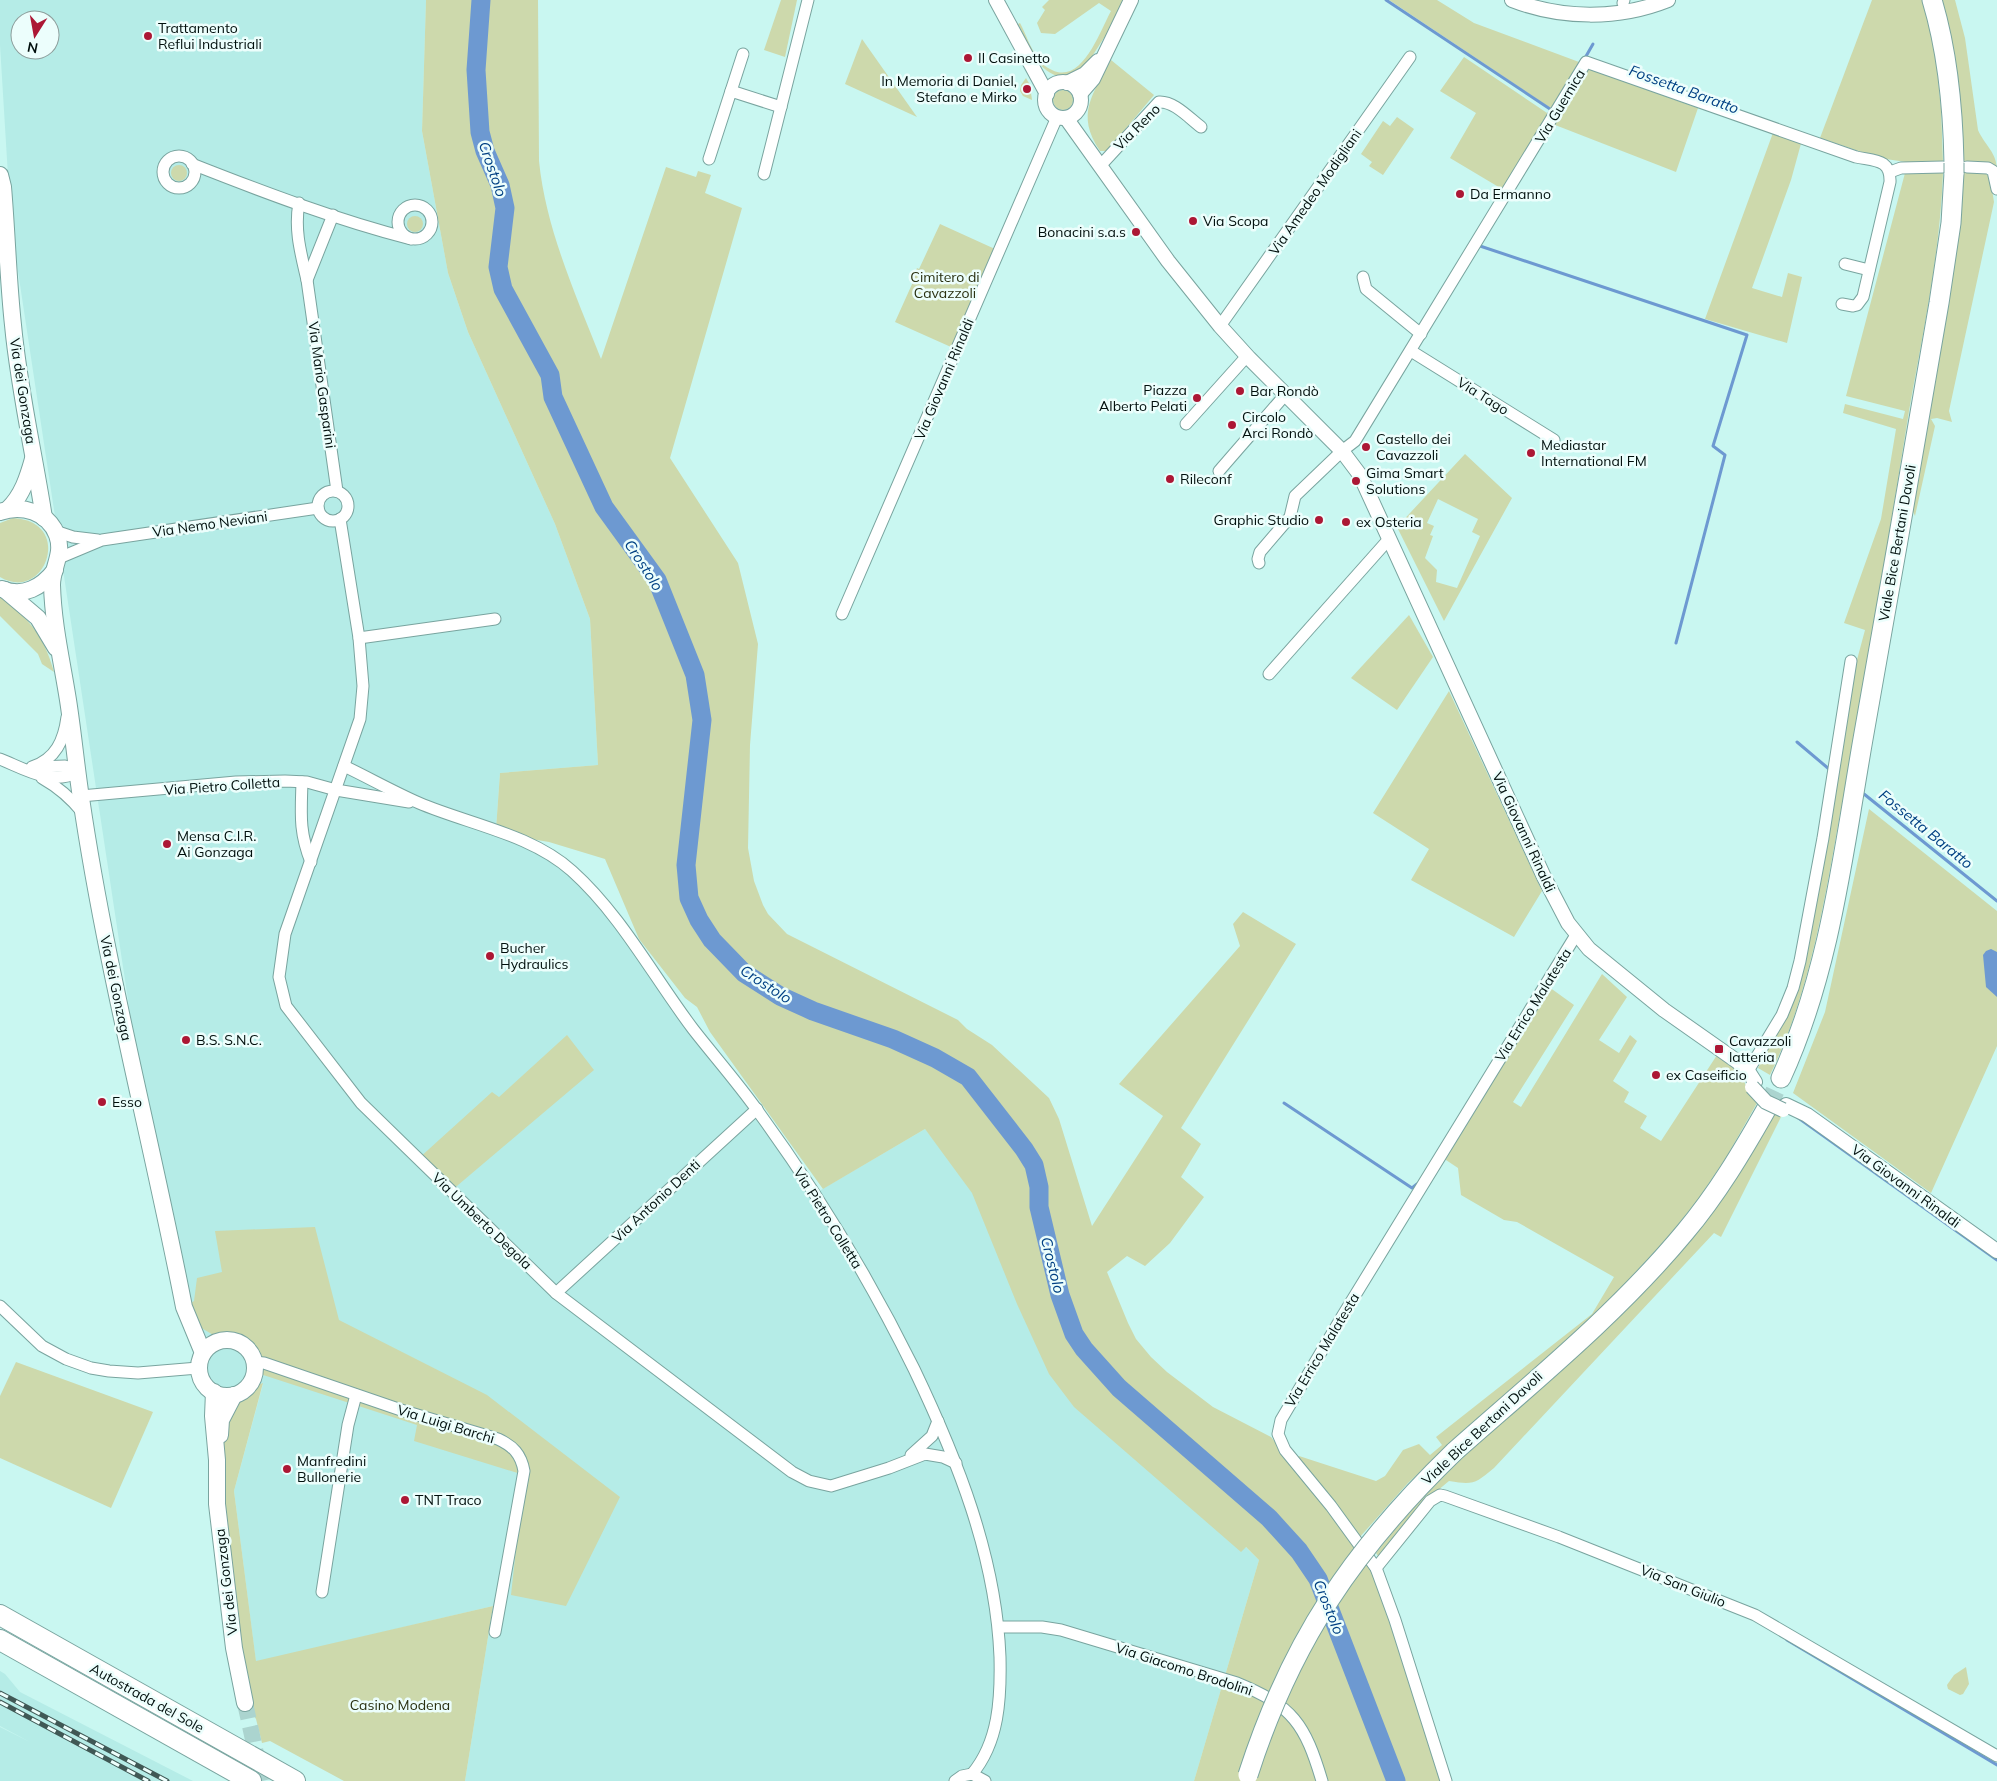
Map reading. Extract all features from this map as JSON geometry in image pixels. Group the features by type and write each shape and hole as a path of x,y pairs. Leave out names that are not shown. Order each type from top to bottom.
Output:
{"highway":[{"name":"Viale Bice Bertani Davoli","path":"1781,1078 1801,1029 1820,970 1840,880 1948,246 1955,168 1949,78 1932,0"},
{"name":"Viale Bice Bertani Davoli","path":"1247,1778 1270,1710 1305,1638 1328,1599 1380,1529 1413,1492 1454,1452 1588,1332 1660,1260 1685,1232 1779,1108"},
{"name":"Autostrada del Sole","path":"0,1615 295,1781"},
{"name":"Autostrada del Sole","path":"0,1640 251,1781"}],"main road":[{"name":"Via dei Gonzaga","path":"0,175 3,187 13,325 33,459 38,472 44,518"},
{"name":"Via dei Gonzaga","path":"4,511 16,500 22,490 33,459"},
{"name":"Via dei Gonzaga","path":"4,511 20,508 33,511 44,518 55,531 59,544 52,585 59,651 102,922 184,1307 191,1322 206,1387 214,1392 213,1416 217,1460 217,1504 234,1648 245,1703"},
{"name":"Via dei Gonzaga","path":"3,589 17,592 28,591 39,586 48,579 57,564"},
{"name":"Via dei Gonzaga","path":"3,589 38,618 59,651"},
{"path":"191,1322 222,1340"},
{"path":"200,1360 214,1342 222,1340 236,1341 248,1349 254,1362"},
{"name":"Via dei Gonzaga","path":"217,1460 221,1420 234,1394 243,1390 250,1382 254,1372 254,1362"},
{"path":"214,1392 227,1396 234,1394"}],"street":[{"path":"764,174 808,0"},
{"path":"996,0 1031,67 1056,87 1077,89 1080,94 1093,79 1131,0"},
{"path":"1512,0 1524,5 1562,13 1618,15 1668,0"},
{"path":"709,159 743,54"},
{"path":"1056,87 1085,74 1104,55"},
{"name":"Via Amedeo Modigliani","path":"1220,326 1410,57"},
{"name":"Via Guernica","path":"1259,563 1260,552 1290,517 1295,496 1355,441 1586,62 1856,157 1879,162 1887,166 1890,172"},
{"name":"Via Giovanni Rinaldi","path":"1056,87 1045,98 1047,108 1067,116 1079,137 1168,261 1220,326 1246,356 1342,451 1360,475 1560,910 1576,935 1604,963 1748,1075 1760,1090 1770,1097 1779,1108 1801,1111 1997,1251"},
{"path":"731,91 781,107"},
{"name":"Via Giovanni Rinaldi","path":"842,614 1067,116 1081,100 1080,94"},
{"name":"Via Reno","path":"1100,164 1159,102 1166,102 1173,106 1201,127"},
{"path":"192,164 194,176 189,185 179,188 169,185 164,176 165,165 173,158 183,157 192,164 299,203 381,231 411,239 417,239 428,234 432,224 429,212 420,206 414,205 404,209 391,227 381,231"},
{"path":"1842,304 1853,306 1858,305 1860,302 1890,182 1890,172 1901,168 1988,168 1992,171 1997,189"},
{"path":"194,176 211,171"},
{"name":"Via Mario Gasparini","path":"299,203 297,226 300,249 307,280 337,491"},
{"name":"Via Mario Gasparini","path":"307,280 333,215"},
{"path":"398,219 402,234 411,239"},
{"path":"1846,264 1869,270"},
{"path":"1363,277 1366,289 1421,334"},
{"name":"Via Tago","path":"1411,352 1554,440"},
{"path":"1186,424 1246,356"},
{"path":"1219,471 1285,395"},
{"path":"332,490 337,491 345,497 348,506 344,516 340,519 336,521 326,520 319,513 319,498 322,494 332,490"},
{"name":"Via Nemo Neviani","path":"55,531 73,537 102,540 318,508"},
{"path":"336,790 360,719 363,686 360,638 340,519"},
{"path":"1269,674 1389,539"},
{"name":"Via Nemo Neviani","path":"57,564 102,540"},
{"path":"360,638 495,619"},
{"path":"1748,1075 1785,1009 1793,988 1803,950 1852,660"},
{"path":"32,767 49,759 57,749 64,731 68,700"},
{"path":"0,758 44,777 69,776 78,772"},
{"path":"20,767 65,766 78,772"},
{"name":"Via Pietro Colletta","path":"344,766 420,804 507,834 543,852 569,868 601,900 692,1028 756,1109 826,1210 884,1309 938,1421 956,1463 986,1559 999,1627 1000,1693 989,1749 980,1778"},
{"path":"20,767 63,792 84,814"},
{"name":"Via Pietro Colletta","path":"81,796 236,782 302,782 336,790 420,804"},
{"path":"302,782 302,832 310,862"},
{"name":"Via Umberto Degola","path":"336,790 285,934 279,977 286,1006 361,1103 556,1293 792,1472 820,1484 837,1485 925,1454 943,1457 956,1463"},
{"name":"Via Errico Malatesta","path":"1446,1781 1396,1620 1376,1568 1331,1506 1285,1450 1278,1434 1281,1420 1343,1315 1576,935"},
{"name":"Via Antonio Denti","path":"556,1293 756,1109"},
{"path":"0,1306 42,1346 66,1359 91,1368 138,1373 200,1360"},
{"name":"Via Luigi Barchi","path":"254,1362 264,1363 511,1445 522,1459 524,1471 495,1632"},
{"path":"322,1592 348,1425 356,1395"},
{"name":"Via Umberto Degola","path":"904,1461 932,1436 938,1421"},
{"name":"Via San Giulio","path":"1376,1568 1430,1500 1440,1495 1445,1496 1559,1537 1754,1615 1997,1756"},
{"name":"Via Giacomo Brodolini","path":"999,1627 1042,1627 1061,1630 1237,1683 1255,1691 1283,1708 1296,1721 1312,1748 1322,1781"},
{"path":"955,1781 962,1776 980,1778"}],"shaded area":[{"path":"0,0 426,0 422,131 448,273 468,332 555,524 590,619 598,765 500,773 496,829 543,852 601,900 814,1194 925,1129 961,1175 1015,1221 1069,1378 1259,1560 1194,1781 465,1781 493,1606 256,1662 234,1491 263,1384 250,1382 243,1390 234,1395 214,1392 206,1387 198,1368 203,1353 191,1322 133,1033 11,225 0,45"},
{"path":"0,1671 5,1674 20,1692 193,1781 0,1781 0,1727 30,1742 0,1726"}],"green space":[{"path":"426,0 538,0 539,161 543,187 548,212 563,262 601,359 666,167 696,177 698,171 711,175 705,193 742,208 670,458 738,563 758,644 750,745 748,848 754,881 768,914 787,934 958,1020 967,1029 992,1045 1049,1098 1059,1119 1092,1226 1163,1116 1119,1084 1240,946 1233,924 1243,912 1296,944 1181,1128 1201,1144 1181,1177 1204,1197 1170,1243 1145,1266 1127,1256 1107,1272 1136,1339 1151,1357 1167,1372 1213,1407 1271,1437 1373,1565 1444,1781 1194,1781 1259,1560 1246,1547 1241,1552 1074,1407 1049,1374 1017,1304 972,1193 925,1129 823,1189 710,1032 697,1007 685,998 639,939 605,859 549,842 513,836 496,829 500,773 598,765 590,619 555,524 468,332 448,273 422,131"},
{"path":"781,0 797,0 785,57 764,50"},
{"path":"1049,0 1125,0 1116,19 1084,69 1066,79 1055,75 1040,65 1018,24 1020,23 1041,62 1050,69 1063,73 1072,70 1089,54 1111,11 1099,3 1055,34 1041,33 1037,23 1045,10 1042,7"},
{"path":"1389,0 1437,0 1474,23 1579,62 1552,109"},
{"path":"1872,0 1922,0 1935,49 1941,108 1943,163 1906,162 1879,158 1820,138"},
{"path":"1941,0 1955,0 1965,38 1978,130 1993,154 1997,171 1969,172 1986,174 1990,177 1994,202 1949,411 1952,422 1937,418 1931,419 1935,426 1915,516 1911,507 1959,222"},
{"path":"862,39 917,117 845,84"},
{"path":"1464,57 1553,117 1589,69 1698,108 1676,172 1550,123 1507,192 1450,158 1476,113 1440,91"},
{"path":"1111,60 1154,95 1107,151 1100,151 1089,126 1089,104"},
{"name":"In Memoria di Daniel, Stefano e Mirko","path":"1026,78 1030,85 1032,100 1023,96 1020,91 1021,85"},
{"path":"1063,90 1070,93 1073,100 1070,107 1063,110 1056,107 1053,100 1056,93"},
{"path":"1397,117 1414,129 1383,175 1369,166 1372,162 1361,154 1383,121 1390,126"},
{"path":"1774,130 1802,140 1791,180 1752,288 1782,297 1788,273 1802,277 1787,343 1705,319"},
{"path":"179,165 185,167 187,173 185,179 179,181 173,179 171,173 173,167"},
{"path":"1905,173 1943,173 1935,263 1844,806 1840,814 1828,881 1806,980 1784,1044 1770,1075 1758,1068 1786,1011 1808,950 1854,671 1865,630 1844,623 1881,519 1896,429 1843,413 1845,404 1903,419 1905,411 1846,396"},
{"path":"412,216 418,216 423,221 421,230 412,232 407,227 407,221"},
{"name":"Cimitero di Cavazzoli","path":"940,224 995,249 951,347 895,322 913,282 911,281 917,268 919,269"},
{"path":"1465,454 1512,498 1444,621 1397,527","holes":["1438,499 1478,519 1472,532 1480,536 1457,588 1436,582 1437,570 1425,558 1433,536 1430,535 1434,526 1427,523"]},
{"path":"13,518 32,523 43,532 48,545 47,559 40,571 30,580 16,582 0,577 0,523"},
{"path":"0,596 20,613 40,637 54,672 42,664 38,654 0,616"},
{"path":"1409,615 1433,657 1397,710 1351,678"},
{"path":"1449,691 1542,891 1514,937 1411,880 1429,849 1373,813"},
{"path":"1869,809 1997,911 1997,1046 1931,1193 1793,1093 1825,1012"},
{"path":"1602,974 1627,997 1599,1040 1619,1053 1630,1035 1637,1041 1613,1081 1629,1092 1624,1102 1647,1116 1640,1128 1661,1141 1717,1055 1737,1069 1751,1096 1757,1103 1727,1156 1699,1198 1668,1237 1607,1303 1408,1483 1359,1538 1298,1463 1299,1456 1376,1481 1385,1476 1403,1450 1419,1444 1430,1455 1442,1445 1436,1437 1592,1314 1614,1277 1517,1222 1504,1220 1461,1195 1458,1168 1440,1156 1549,987 1574,1005 1513,1102 1521,1107"},
{"path":"567,1035 594,1070 451,1191 418,1159 492,1092 499,1097"},
{"path":"1775,1113 1782,1115 1721,1237 1714,1233 1494,1468 1473,1482 1449,1481 1431,1496 1378,1556 1376,1553 1436,1485 1501,1422 1636,1300 1676,1257 1695,1235 1729,1187"},
{"path":"315,1227 339,1320 487,1395 620,1497 566,1606 511,1595 524,1475 414,1441 417,1425 254,1372 254,1362 248,1349 236,1341 222,1340 191,1322 184,1307 194,1301 197,1278 222,1272 215,1231"},
{"path":"16,1362 153,1412 111,1508 0,1458 0,1396"},
{"name":"Casino Modena","path":"263,1383 234,1491 256,1661 493,1606 465,1781 344,1781 270,1741 262,1743 256,1719 245,1703 217,1504 221,1420 243,1390"},
{"path":"1966,1667 1969,1684 1963,1694 1960,1695 1948,1689 1947,1685 1954,1675"}],"water":[{"path":"1991,949 1997,952 1997,997 1986,987 1983,955"}],"waterway":[{"name":"Crostolo","path":"481,0 476,70 480,132 485,151 500,185 505,208 498,267 503,289 550,375 553,397 604,507 657,580 695,675 702,720 686,865 689,898 699,920 712,940 744,973 780,996 813,1011 893,1039 935,1058 968,1077 1024,1149 1034,1165 1039,1187 1039,1207 1060,1295 1074,1334 1084,1349 1119,1388 1269,1518 1299,1551 1318,1579 1396,1781"},
{"path":"1386,0 1553,111"},
{"path":"1585,58 1593,44"},
{"path":"1477,245 1747,335 1713,446 1725,455 1676,643"},
{"name":"Fossetta Baratto","path":"1797,742 1829,769"},
{"name":"Fossetta Baratto","path":"1864,794 1997,901"},
{"path":"1284,1103 1412,1188 1417,1184"},
{"path":"1797,1117 1997,1260"},
{"path":"1787,1640 1997,1765"}],"tunnel":[{"path":"1767,1108 1781,1078"},
{"path":"245,1703 262,1781"}],"railway":[{"path":"0,1693 167,1781"},
{"path":"0,1702 148,1781"}],"place":[{"name":"Trattamento Reflui Industriali","path":"148,36"},
{"name":"Il Casinetto","path":"968,58"},
{"name":"In Memoria di Daniel, Stefano e Mirko","path":"1027,89"},
{"name":"Da Ermanno","path":"1460,194"},
{"name":"Via Scopa","path":"1193,221"},
{"name":"Bonacini s.a.s","path":"1136,232"},
{"name":"Bar Rondò","path":"1240,391"},
{"name":"Piazza Alberto Pelati","path":"1197,398"},
{"name":"Circolo Arci Rondò","path":"1232,425"},
{"name":"Castello dei Cavazzoli","path":"1366,447"},
{"name":"Mediastar International FM","path":"1531,453"},
{"name":"Rileconf","path":"1170,479"},
{"name":"Gima Smart Solutions","path":"1356,481"},
{"name":"Graphic Studio","path":"1319,520"},
{"name":"ex Osteria","path":"1346,522"},
{"name":"Mensa C.I.R. Ai Gonzaga","path":"167,844"},
{"name":"Bucher Hydraulics","path":"490,956"},
{"name":"B.S. S.N.C.","path":"186,1040"},
{"name":"Cavazzoli latteria","path":"1719,1049"},
{"name":"ex Caseificio","path":"1656,1075"},
{"name":"Esso","path":"102,1102"},
{"name":"Manfredini Bullonerie","path":"287,1469"},
{"name":"TNT Traco","path":"405,1500"}]}
